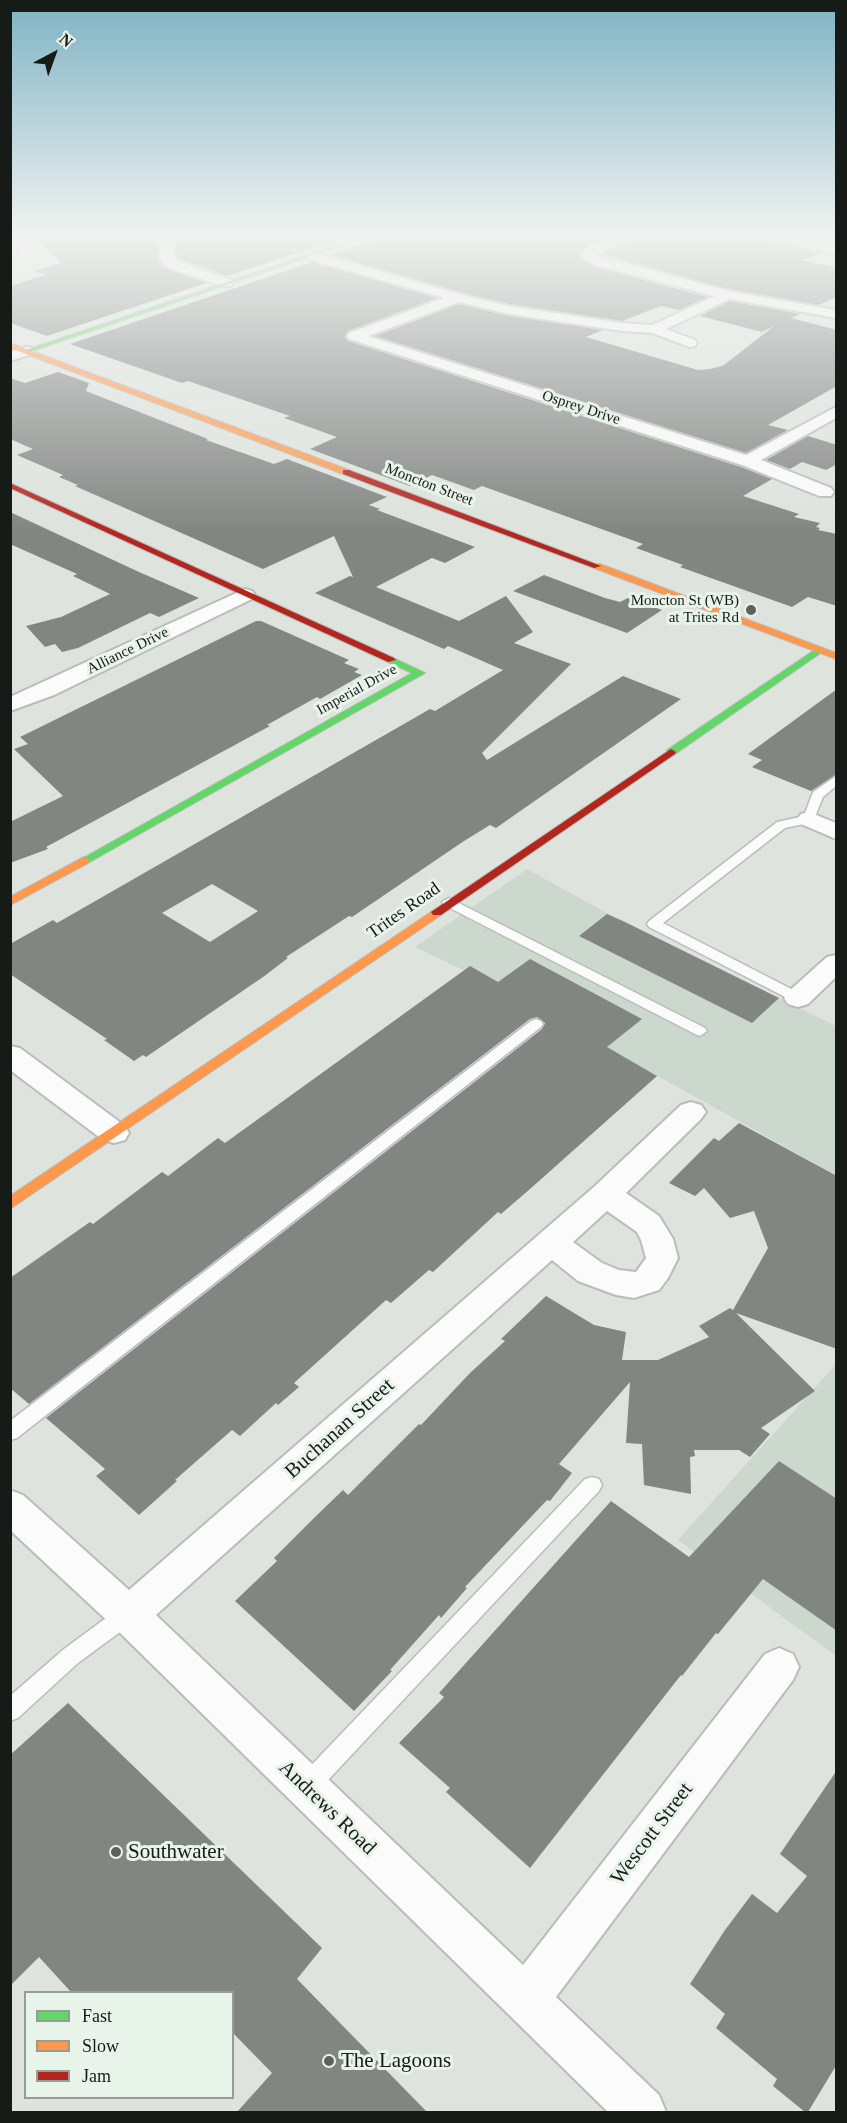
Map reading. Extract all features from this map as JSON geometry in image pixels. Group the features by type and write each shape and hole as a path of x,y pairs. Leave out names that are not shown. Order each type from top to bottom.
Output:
{"street":[{"path":"10,357 74,335"},
{"name":"Osprey Drive","path":"357,335 354,336 748,461"},
{"path":"670,335 690,343"},
{"name":"Moncton Street","path":"10,345 837,656"},
{"path":"748,461 837,412"},
{"path":"748,461 825,492"},
{"name":"Imperial Drive","path":"10,484 245,595 420,673 10,903"},
{"name":"Alliance Drive","path":"10,705 245,595"},
{"name":"Trites Road","path":"10,1204 819,650"},
{"path":"808,819 837,831"},
{"path":"798,998 837,963"},
{"path":"10,1055 114,1133"},
{"name":"Buchanan Street","path":"128,1614 165,1585 606,1194 691,1112"},
{"path":"551,1242 590,1272 616,1282 634,1285 646,1281 657,1269 662,1258 657,1239 648,1224 606,1194"},
{"name":"Andrews Road","path":"10,1506 128,1614 642,2112"},
{"name":"Wescott Street","path":"525,2000 780,1667"}],"lane":[{"path":"798,998 654,924 781,825 808,819 817,795 837,780"},
{"path":"449,902 700,1031"},
{"path":"10,1432 536,1024"},
{"path":"306,1788 592,1485"},
{"path":"10,1711 71,1656 128,1614"}],"shaded area":[{"path":"527,869 625,923 836,1026 836,1175 490,983 415,947"},
{"path":"836,1364 836,1656 678,1540"}],"building":[{"path":"96,335 346,335 348,341 741,467 772,479 743,496 799,514 794,517 820,523 816,527 820,528 818,530 837,534 837,606 808,597 792,607 680,567 683,565 636,548 643,544 482,486 474,490 432,475 410,486 310,449 337,437 284,418 290,416 188,381 182,383 70,344"},
{"path":"591,335 586,337 698,370 724,365 762,335 837,335 837,386 768,425 788,430 746,453 375,336"},
{"path":"58,372 89,383 86,391 208,439 206,440 274,464 287,459 387,497 369,505 475,547 445,563 432,558 376,587 459,621 506,596 533,632 514,643 571,664 482,753 487,760 623,676 681,699 496,828 490,825 464,841 352,917 349,916 286,957 288,958 263,977 146,1057 143,1055 134,1061 104,1040 107,1039 10,974 10,944 53,920 57,923 430,709 435,711 503,670 448,646 444,649 315,593 350,576 353,577 334,536 263,569 75,486 78,485 59,477 63,475 17,455 33,449 10,439 10,378 25,383","holes":["212,884 258,911 210,942 162,913"]},
{"path":"808,436 837,445 837,464 826,470 802,462 790,469 766,460"},
{"path":"10,512 199,598 159,617 150,613 78,648 62,652 55,644 45,647 26,626 61,617 110,594 73,576 77,574 10,544"},
{"path":"544,575 605,598 620,602 628,598 662,610 627,633 513,591"},
{"path":"256,621 261,621 349,660 344,663 359,669 354,672 362,675 320,699 317,697 267,725 270,726 46,847 48,849 10,863 10,822 63,796 14,749 28,744 20,737"},
{"path":"837,689 837,774 811,791 752,767 762,760 748,754"},
{"path":"607,914 779,998 752,1023 579,936"},
{"path":"530,959 642,1019 607,1047 657,1076 501,1214 498,1212 433,1272 429,1270 391,1303 386,1300 294,1383 299,1387 278,1405 276,1403 240,1436 232,1430 139,1515 96,1476 105,1469 46,1418 542,1029 545,1023 537,1017 530,1019 29,1404 10,1388 10,1278 90,1222 93,1224 162,1172 168,1176 218,1138 225,1143 470,966 498,982"},
{"path":"739,1123 837,1176 837,1349 736,1313 815,1391 761,1428 770,1434 750,1457 739,1450 694,1450 695,1456 690,1457 691,1494 644,1485 642,1444 626,1443 630,1382 559,1464 572,1473 550,1501 547,1500 465,1587 467,1588 441,1618 439,1615 390,1670 392,1671 354,1711 235,1601 277,1561 274,1558 343,1490 348,1495 419,1424 421,1425 470,1373 505,1341 501,1339 546,1296 594,1325 626,1332 622,1360 658,1360 709,1337 699,1326 730,1308 733,1310 768,1248 754,1211 730,1218 704,1188 695,1196 669,1183 714,1138 719,1141"},
{"path":"779,1461 837,1499 837,1631 763,1579 681,1675 530,1868 446,1792 450,1788 399,1743 444,1697 439,1693 611,1501 689,1557"},
{"name":"Southwater","path":"68,1703 322,1948 297,1979 427,2112 237,2112 272,2073 234,2034 234,1991 70,1991 39,1957 10,1986 10,1755"},
{"path":"837,1770 837,2064 808,2112 805,2112 773,2086 777,2079 716,2028 725,2014 690,1984 725,1930 752,1894 777,1913 807,1876 780,1854"}],"traffic: fast":[{"path":"27,351 74,335"},
{"path":"671,752 819,650"},
{"path":"84,861 420,673 391,660"}],"traffic: slow":[{"path":"10,345 346,472"},
{"path":"597,566 835,656"},
{"path":"10,902 84,861"},
{"path":"10,1204 437,912"}],"traffic: jam":[{"path":"346,472 597,566"},
{"path":"10,485 391,660"},
{"path":"437,912 671,752"}],"place":[{"name":"Moncton St (WB) at Trites Rd","path":"751,610"},
{"name":"Southwater","path":"116,1852"},
{"name":"The Lagoons","path":"329,2061"}]}
